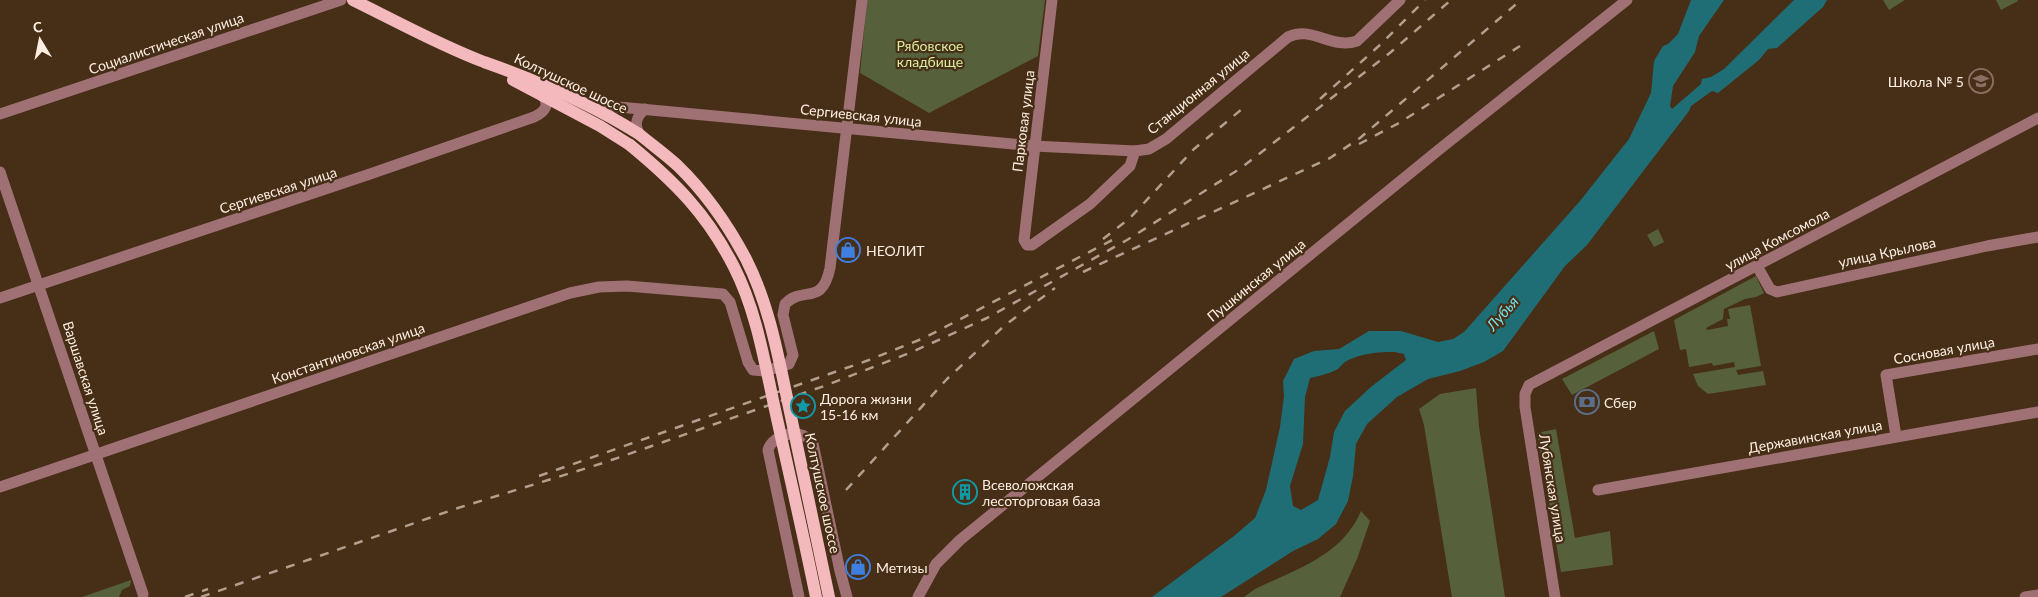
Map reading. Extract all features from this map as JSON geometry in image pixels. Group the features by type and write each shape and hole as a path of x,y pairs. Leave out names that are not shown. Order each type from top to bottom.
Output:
{"main road":[{"name":"Колтушское шоссе","path":"353,0 484,61 505,68 607,114 638,134 677,166 701,191 722,220 746,260 757,284 767,315 782,372 829,597"},
{"name":"Колтушское шоссе","path":"484,61 501,74 600,126 630,145 667,176 690,200 710,226 734,267 754,318 816,597"}],"street":[{"name":"Социалистическая улица","path":"0,114 341,0"},
{"path":"847,130 862,0"},
{"name":"Парковая улица","path":"1052,0 1024,240 1026,245 1032,245 1090,204 1130,166 1135,151"},
{"name":"Станционная улица","path":"1135,151 1149,149 1166,139 1295,33 1304,32 1338,44 1348,44 1356,41 1400,0"},
{"name":"Пушкинская улица","path":"918,597 936,564 960,540 1441,148 1627,0"},
{"name":"Сергиевская улица","path":"0,298 352,181 542,114 546,103 545,98 541,94"},
{"name":"Сергиевская улица","path":"584,103 847,130 1034,146 1135,151"},
{"path":"638,134 636,120 644,109"},
{"name":"улица Комсомола","path":"1529,385 2038,118"},
{"name":"Константиновская улица","path":"0,486 570,292 599,287 627,286 723,294 730,302 748,362 753,370 758,372 782,367 792,361 792,348 783,309 789,300 810,295 820,290 828,280 847,130"},
{"name":"Варшавская улица","path":"0,172 143,594"},
{"name":"улица Крылова","path":"1757,266 1770,289 1777,292 1987,246 2038,237"},
{"name":"Сосновая улица","path":"1896,436 1886,375 2038,349"},
{"name":"Лубянская улица","path":"1529,385 1525,394 1525,407 1555,597"},
{"name":"Державинская улица","path":"1598,490 2038,412"},
{"path":"799,597 768,450 776,438 796,434 807,436 813,444 847,597"},
{"path":"2025,597 2038,595"}],"green space":[{"name":"Рябовское кладбище","path":"867,0 1045,0 1038,56 929,113 860,73"},
{"path":"1883,0 1905,0 1889,10"},
{"path":"1996,0 2017,0 2018,1 2001,10"},
{"path":"1658,229 1664,242 1654,247 1647,235"},
{"path":"1756,276 1764,293 1724,309 1723,319 1706,328 1707,330 1728,326 1727,319 1730,319 1728,309 1750,305 1761,366 1736,370 1738,375 1763,371 1766,385 1708,394 1698,386 1693,374 1735,367 1734,362 1713,366 1712,363 1689,367 1686,349 1680,350 1674,320"},
{"path":"1654,331 1659,349 1572,395 1562,379"},
{"path":"1476,388 1479,427 1505,597 1452,597 1424,425 1419,409 1440,394"},
{"path":"1556,429 1575,538 1610,531 1613,565 1561,572 1537,433"},
{"path":"1361,511 1370,521 1357,559 1340,597 1244,597 1255,589 1302,567 1330,550 1353,526"},
{"path":"131,580 130,586 122,590 119,597 82,597"}],"water":[{"name":"Лубья","path":"1691,0 1724,0 1699,36 1695,52 1673,86 1670,106 1672,109 1701,84 1702,79 1711,77 1724,69 1794,0 1827,0 1823,7 1777,48 1768,49 1759,60 1718,93 1712,91 1691,106 1587,245 1565,266 1503,351 1484,362 1460,371 1428,379 1397,397 1367,424 1356,444 1348,501 1336,524 1318,539 1293,551 1221,597 1152,597 1234,536 1255,518 1266,490 1280,427 1284,396 1283,381 1294,359 1314,351 1339,349 1369,331 1401,331 1438,342 1453,339 1464,332 1580,201 1629,139 1651,93 1654,61 1663,46 1668,44 1678,34","holes":["1389,352 1404,354 1406,360 1372,386 1345,411 1334,432 1330,457 1318,500 1301,510 1293,506 1290,486 1303,444 1305,397 1310,378 1333,371 1345,362 1363,355"]}],"railway":[{"path":"1320,99 1381,44 1425,0"},
{"path":"201,597 458,508 603,463 827,385 912,352 987,318 1127,240 1241,168 1391,52 1451,0"},
{"path":"1083,272 1330,158 1360,138 1521,0"},
{"path":"1359,144 1399,123 1520,46"},
{"path":"1103,239 1130,218 1194,149 1242,109"},
{"path":"539,476 869,360 924,338 1120,236"},
{"path":"846,490 947,379 1004,326 1055,288"},
{"path":"185,597 208,589"}],"place":[{"name":"Школа № 5","path":"1981,81"},
{"name":"НЕОЛИТ","path":"848,250"},
{"name":"Сбер","path":"1587,402"},
{"name":"Дорога жизни 15-16 км","path":"803,406"},
{"name":"Всеволожская лесоторговая база","path":"965,492"},
{"name":"Метизы","path":"858,567"}]}
